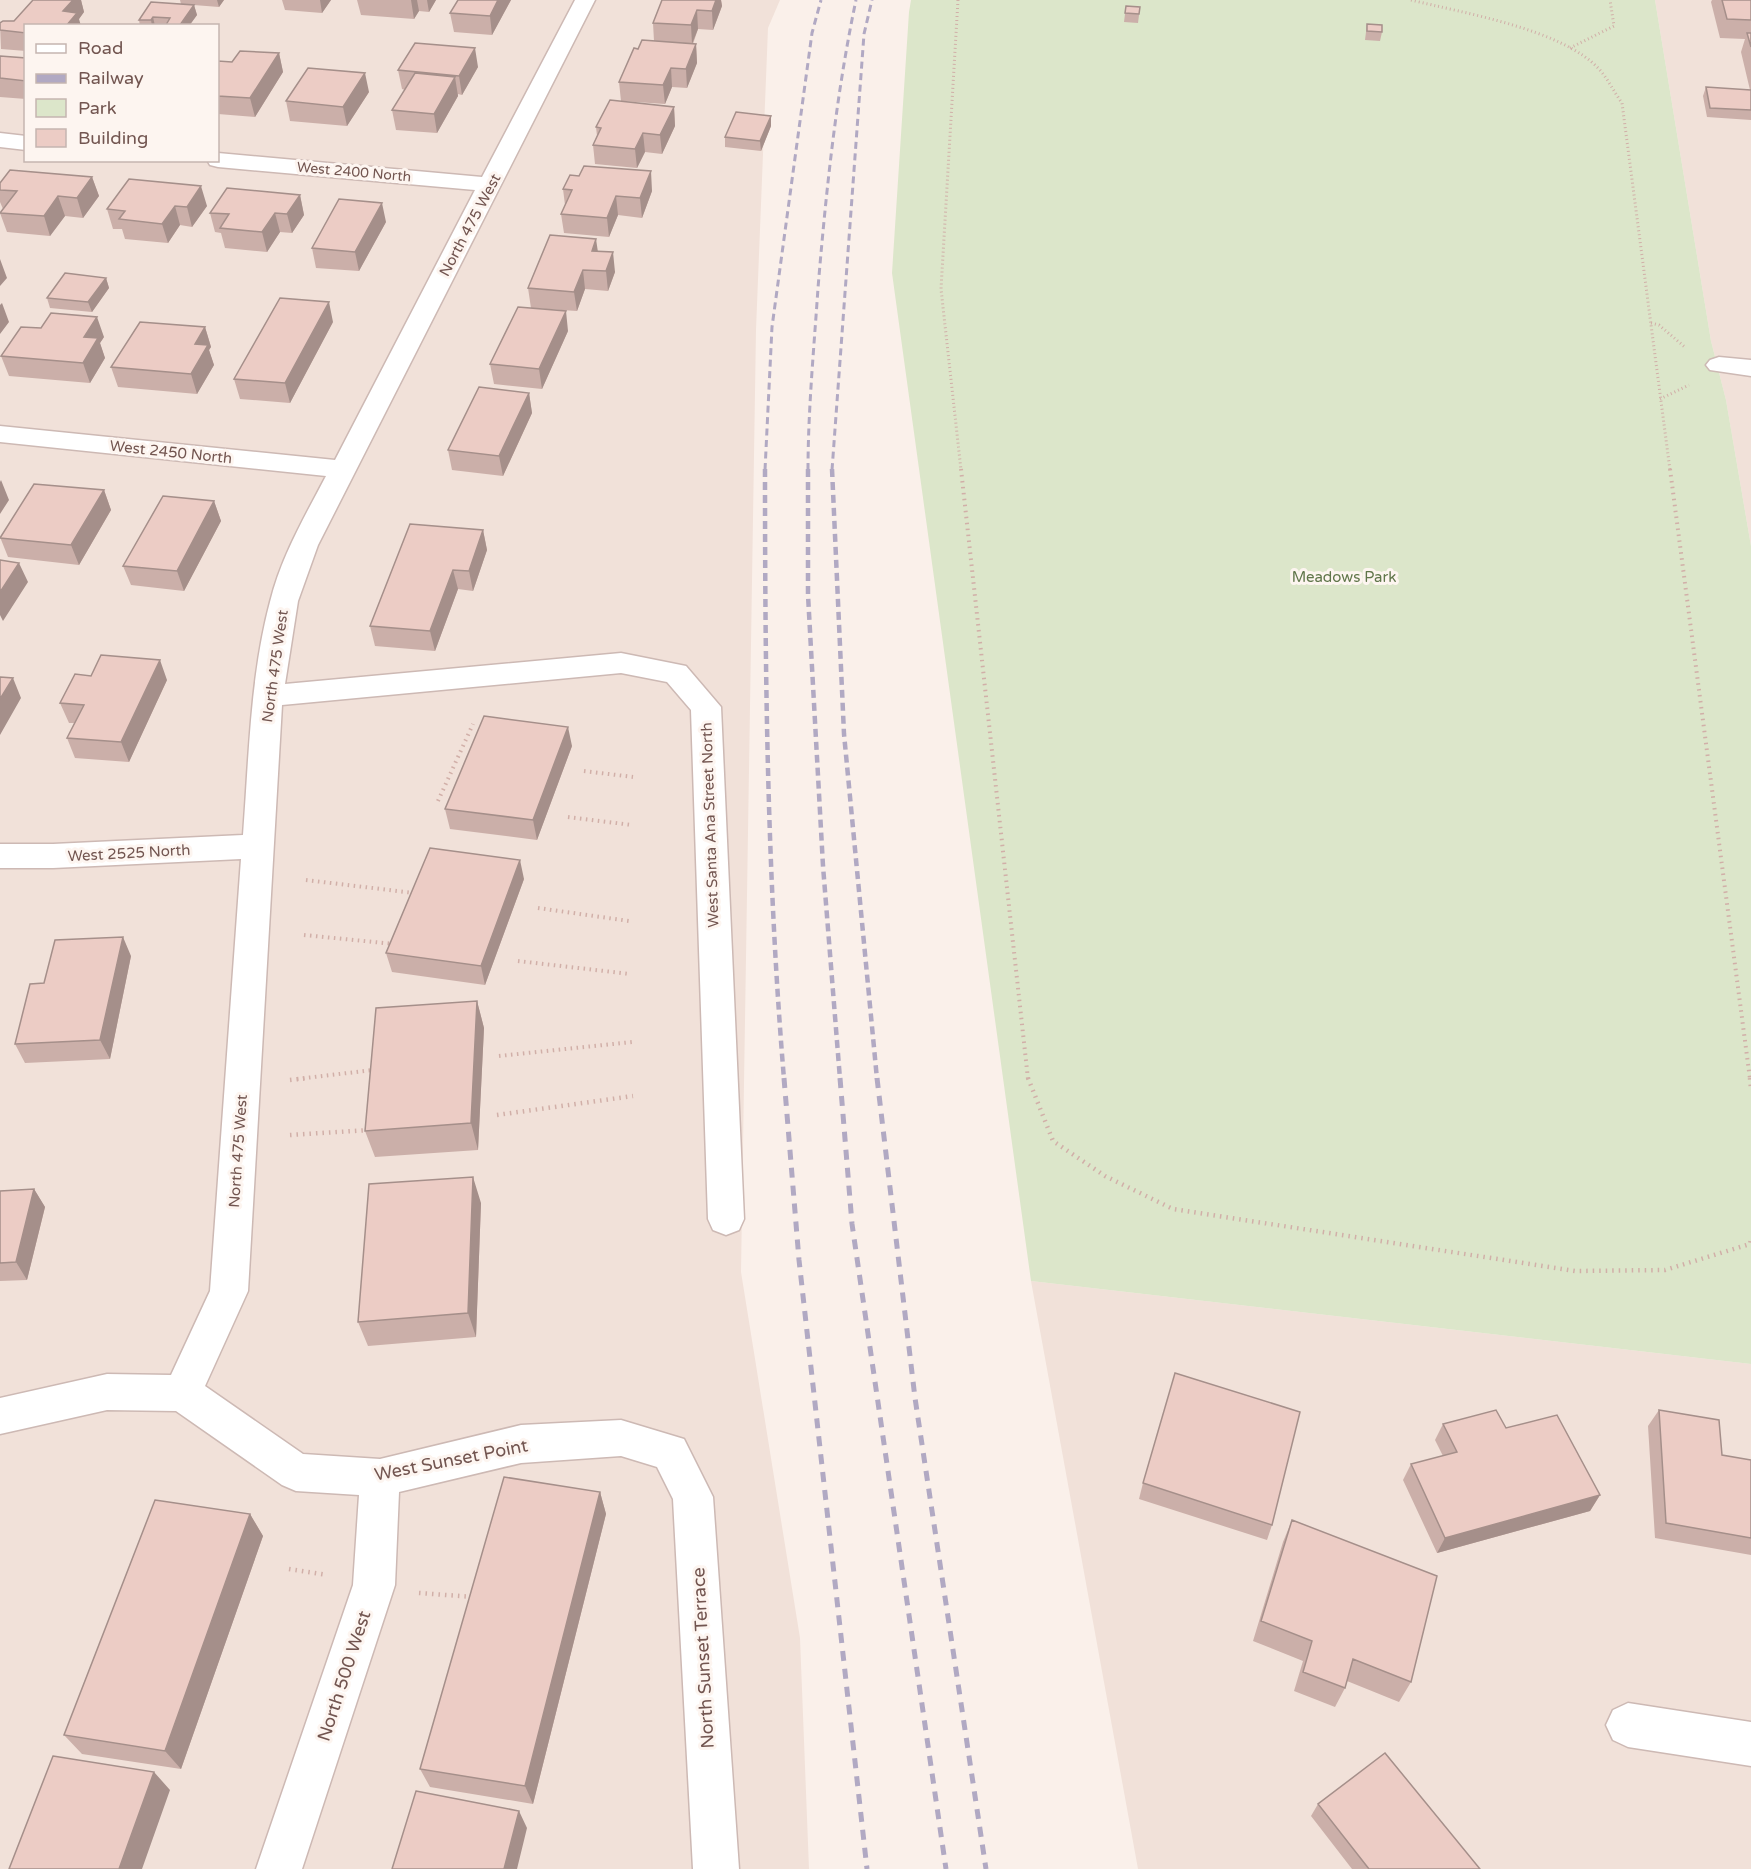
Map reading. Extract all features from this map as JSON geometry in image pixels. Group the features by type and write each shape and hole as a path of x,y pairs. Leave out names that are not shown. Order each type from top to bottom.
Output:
{"street":[{"name":"North 475 West","path":"182,1393 229,1291 268,696 284,601 304,545 342,469 585,0"},
{"path":"0,140 24,142"},
{"name":"West 2400 North","path":"219,160 491,185"},
{"path":"1719,365 1751,368"},
{"name":"West 2450 North","path":"0,434 342,469"},
{"name":"West Santa Ana Street North","path":"268,696 621,663 676,673 706,707 726,1219"},
{"name":"West 2525 North","path":"0,856 52,856 258,846"},
{"path":"0,1416 107,1392 182,1393"},
{"name":"West Sunset Point","path":"182,1393 296,1472 380,1478 521,1444 621,1438 670,1452"},
{"name":"North Sunset Terrace","path":"670,1452 693,1497 716,1869"},
{"name":"North 500 West","path":"279,1869 374,1585 380,1478"},
{"path":"1628,1725 1751,1744"}],"path":[{"path":"958,0 941,290 1028,1079 1053,1141 1105,1176 1173,1209 1575,1270 1665,1270 1751,1242"},
{"path":"1411,0 1530,31 1569,48 1597,67 1622,103 1751,1089"},
{"path":"1569,48 1614,26 1610,0"},
{"path":"1651,323 1659,326 1692,353"},
{"path":"438,801 473,724"},
{"path":"584,771 633,777"},
{"path":"568,817 632,825"},
{"path":"306,880 418,893"},
{"path":"538,908 629,921"},
{"path":"304,935 395,944"},
{"path":"518,961 630,974"},
{"path":"499,1056 632,1042"},
{"path":"290,1080 374,1069"},
{"path":"497,1115 633,1096"},
{"path":"290,1135 369,1130"},
{"path":"289,1569 339,1576"},
{"path":"412,1593 477,1597"}],"shaded area":[{"path":"0,0 780,0 768,28 756,330 741,1272 800,1638 809,1869 0,1869"},
{"path":"1655,0 1751,0 1751,546 1726,400 1711,341"},
{"path":"1031,1281 1751,1364 1751,1869 1138,1869"}],"green space":[{"name":"Meadows Park","path":"911,0 1655,0 1711,341 1726,400 1751,546 1751,1364 1031,1281 892,273"}],"building":[{"path":"33,0 73,0 63,11 77,13 68,24 24,24 24,33 0,30 0,23 3,21 14,21"},
{"path":"458,0 498,0 490,16 450,13"},
{"path":"662,0 716,0 712,11 697,10 691,25 653,23"},
{"path":"1722,0 1751,0 1751,20 1727,19"},
{"path":"151,2 194,5 181,24 167,24 170,18 153,17 151,20 139,20"},
{"path":"1126,6 1140,7 1139,14 1125,13"},
{"path":"1367,24 1382,25 1382,32 1367,31"},
{"path":"1747,33 1751,33 1751,47"},
{"path":"642,40 696,44 686,69 671,68 663,85 619,82 634,48 638,49"},
{"path":"415,43 475,48 459,76 398,70"},
{"path":"240,51 279,53 250,98 219,96 219,61 232,62"},
{"path":"0,56 24,58 24,81 0,78"},
{"path":"308,68 365,73 343,107 286,101"},
{"path":"415,73 455,77 434,114 392,110"},
{"path":"1706,87 1751,90 1751,110 1710,108"},
{"path":"610,100 674,107 660,135 643,133 635,149 593,145 601,128 596,127"},
{"path":"736,112 771,116 760,141 725,137"},
{"path":"584,166 651,171 640,198 616,196 607,218 561,214 572,190 563,189 570,175 579,176"},
{"path":"10,170 92,177 77,198 58,196 44,216 0,213 17,191 0,190 0,183"},
{"path":"129,179 201,186 187,207 175,206 162,224 119,219 125,211 107,209"},
{"path":"227,188 300,195 287,214 275,213 262,232 220,228 229,214 210,213"},
{"path":"339,199 382,203 355,252 312,248"},
{"path":"550,235 596,239 592,251 613,252 606,271 583,270 574,292 528,288"},
{"path":"65,273 106,278 88,302 47,298"},
{"path":"280,298 329,302 285,383 234,379"},
{"path":"518,307 566,311 539,369 490,364"},
{"path":"51,313 97,317 84,337 98,338 83,363 1,356 21,327 41,328"},
{"path":"140,322 205,327 195,344 208,345 191,374 111,367"},
{"path":"479,387 529,393 499,456 448,450"},
{"path":"34,484 104,490 71,545 0,538"},
{"path":"163,496 214,501 177,571 123,566"},
{"path":"410,524 483,530 469,571 453,570 430,631 370,626"},
{"path":"0,560 19,563 0,592"},
{"path":"101,655 160,660 121,742 67,738 84,705 60,703 75,674 91,676"},
{"path":"0,677 13,678 0,699"},
{"path":"484,716 568,727 533,820 445,809"},
{"path":"430,848 520,860 481,966 386,953"},
{"path":"123,937 100,1040 15,1044 30,984 44,983 55,940"},
{"path":"477,1001 471,1123 365,1131 376,1008"},
{"path":"473,1177 468,1313 358,1322 369,1184"},
{"path":"34,1189 16,1262 0,1263 0,1191"},
{"path":"1175,1373 1300,1412 1272,1525 1143,1483"},
{"path":"1496,1410 1506,1428 1557,1415 1600,1495 1445,1538 1411,1464 1457,1452 1443,1424"},
{"path":"1659,1410 1719,1420 1722,1455 1751,1460 1751,1538 1666,1523"},
{"path":"504,1477 600,1492 525,1786 420,1769"},
{"path":"155,1500 250,1514 165,1751 64,1735"},
{"path":"1292,1520 1437,1576 1411,1682 1353,1659 1345,1688 1303,1672 1312,1641 1261,1621"},
{"path":"1385,1753 1480,1869 1369,1869 1318,1804"},
{"path":"53,1756 154,1772 119,1869 9,1869"},
{"path":"416,1791 519,1811 504,1869 392,1869"}],"railway":[{"path":"765,470 772,327 812,33 821,0"},
{"path":"808,470 809,425 824,216 837,108 856,0"},
{"path":"832,470 864,34 872,0"},
{"path":"765,470 768,774 774,927 784,1079"},
{"path":"808,470 808,595 823,866 840,1079"},
{"path":"832,470 844,734 877,1079"},
{"path":"784,1078 799,1260 867,1869"},
{"path":"840,1078 852,1224 946,1869"},
{"path":"877,1078 915,1398 986,1869"}]}
